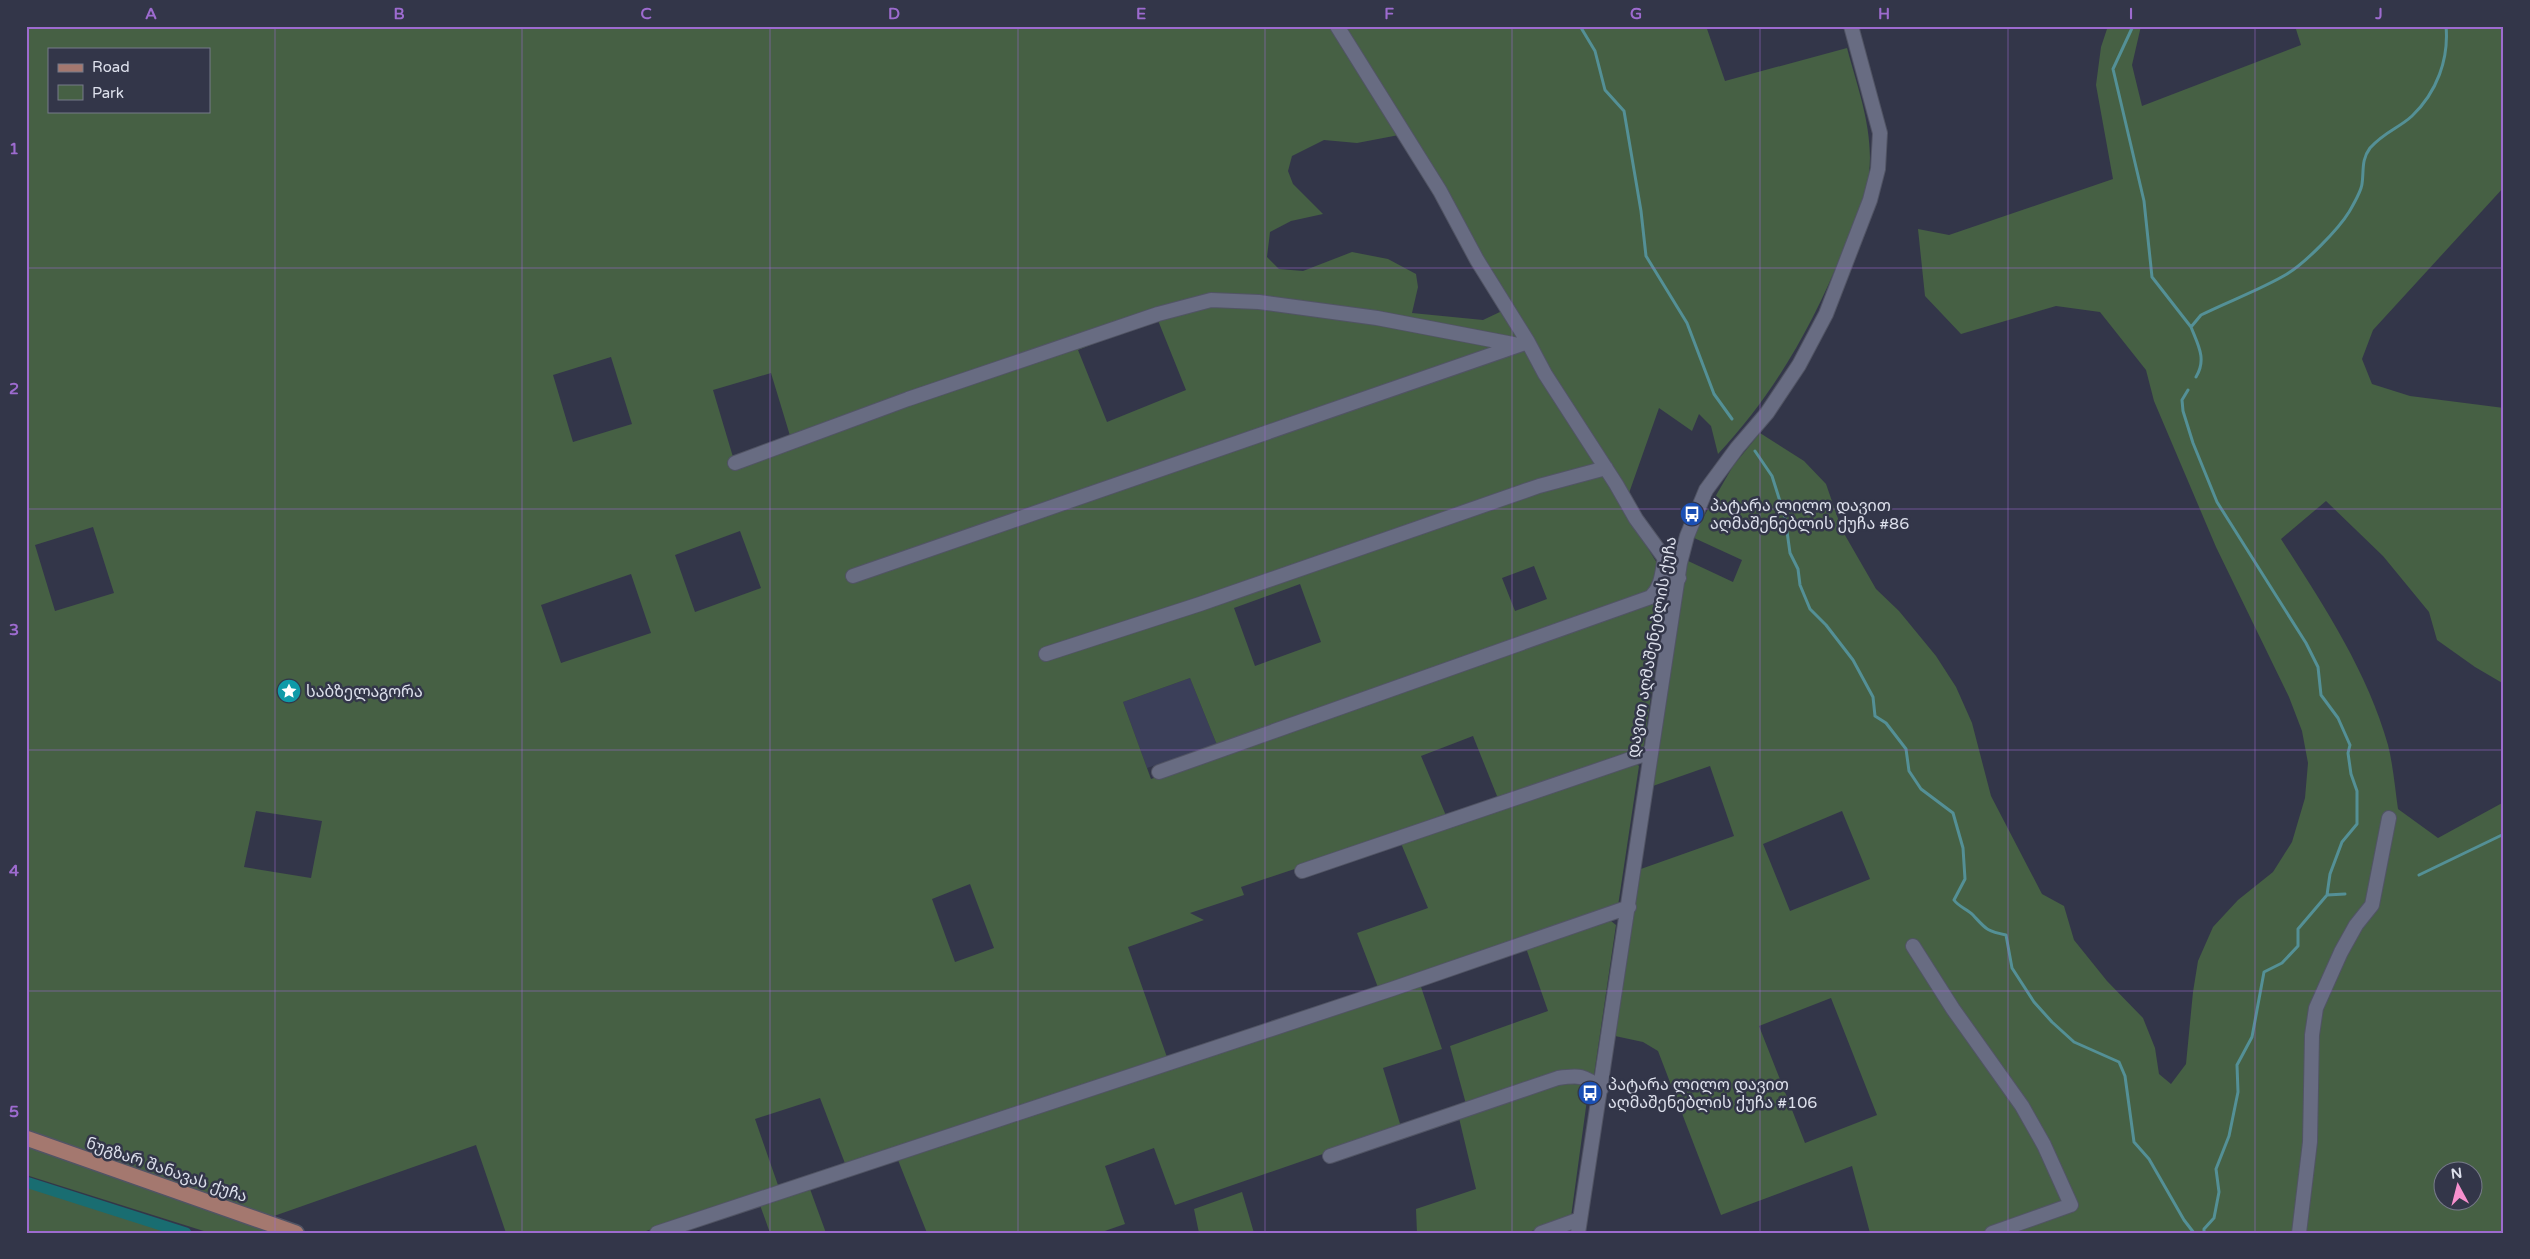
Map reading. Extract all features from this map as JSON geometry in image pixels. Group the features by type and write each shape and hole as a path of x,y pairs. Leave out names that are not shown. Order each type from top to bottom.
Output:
{"main road":[{"name":"ნუგზარ შანავას ქუჩა","path":"26,1138 296,1233"}],"street":[{"path":"1337,26 1440,191 1523,343 1606,468 1636,519 1679,578"},
{"name":"დავით აღმაშენებლის ქუჩა","path":"1579,1226 1680,563 1687,536 1706,490 1736,448 1767,413 1799,365 1826,314 1870,200 1878,168 1880,133 1852,26"},
{"path":"736,463 908,399 1158,314 1211,300 1259,302 1377,318 1523,343"},
{"path":"853,576 1523,343"},
{"path":"1046,654 1200,604 1539,486 1606,468"},
{"path":"1159,772 1651,597 1658,590 1665,557"},
{"path":"1302,871 1651,752"},
{"path":"2299,1233 2310,1142 2312,1035 2316,1008 2341,952 2356,925 2372,904 2389,818"},
{"path":"657,1233 1392,989 1628,907"},
{"path":"1913,946 1953,1009 2022,1106 2044,1145 2071,1205 1992,1233"},
{"path":"1330,1156 1558,1078 1575,1076 1588,1078 1601,1089"},
{"path":"1541,1233 1579,1226"}],"shaded area":[{"path":"1190,678 1217,745 1147,768 1123,702"}],"green space":[{"path":"26,26 1334,26 1399,135 1357,143 1324,140 1292,156 1288,171 1293,184 1323,214 1291,221 1270,232 1267,257 1279,269 1303,271 1352,252 1388,259 1416,274 1418,287 1412,313 1483,320 1502,311 1660,568 1650,594 1217,745 1190,678 1123,702 1151,779 1653,602 1667,585 1643,751 1499,801 1473,736 1421,756 1447,818 1241,887 1244,895 1190,913 1204,920 1128,947 1168,1060 846,1166 820,1098 755,1119 779,1188 640,1233 506,1233 476,1145 274,1216 266,1216 26,1133","holes":["1157,318 1186,390 1107,422 1078,350","611,357 632,424 573,442 553,375","771,373 791,439 733,457 713,390","93,527 114,593 55,611 35,545","740,531 761,588 695,612 675,555","1534,566 1547,599 1515,611 1502,578","631,574 651,633 561,663 541,605","1300,584 1321,642 1255,666 1234,608","256,811 322,821 311,878 244,867","970,884 994,948 955,962 932,899"]},
{"path":"1343,26 1706,26 1725,81 1847,48 1864,110 1869,142 1869,174 1864,197 1837,265 1810,323 1778,378 1740,430 1718,454 1711,426 1699,414 1692,431 1659,408 1629,493 1588,440"},
{"path":"2108,26 2141,26 2132,65 2142,106 2301,45 2295,26 2504,26 2504,187 2373,330 2362,359 2372,384 2410,396 2504,408 2504,684 2475,667 2437,640 2429,612 2383,556 2326,501 2281,539 2342,638 2368,690 2388,745 2398,809 2438,838 2504,802 2504,1233 1870,1233 1852,1166 1721,1215 1658,1051 1643,1042 1615,1036 1638,870 1734,836 1710,766 1650,787 1686,560 1733,582 1742,560 1692,537 1733,466 1760,433 1804,461 1826,484 1842,530 1876,589 1899,611 1936,656 1956,687 1972,723 1991,796 2042,894 2064,906 2074,940 2107,981 2143,1018 2155,1048 2159,1074 2171,1084 2186,1064 2198,961 2213,927 2238,900 2273,872 2292,842 2305,798 2308,763 2302,731 2289,697 2216,547 2154,401 2146,370 2100,312 2056,306 1961,334 1925,296 1918,229 1949,235 2113,179 2096,85 2101,47","holes":["1842,811 1870,879 1790,911 1763,844","1831,998 1877,1115 1805,1143 1759,1026"]},
{"path":"1637,764 1639,766 1618,906 1379,990 1357,933 1428,908 1400,841"},
{"path":"1603,921 1611,921 1616,925 1594,1075 1574,1071 1556,1071 1466,1104 1450,1046 1548,1011 1526,948"},
{"path":"1420,984 1442,1049 1383,1068 1401,1127 1175,1205 1154,1148 1105,1166 1125,1224 1099,1233 927,1233 898,1160"},
{"path":"1556,1083 1589,1085 1571,1217 1526,1233 1417,1233 1416,1209 1476,1189 1459,1118"},
{"path":"26,1145 280,1233 210,1233 26,1175"},
{"path":"26,1186 156,1227 173,1233 26,1233"},
{"path":"810,1189 826,1233 770,1233 760,1205"},
{"path":"1242,1192 1254,1233 1199,1233 1194,1209"}],"waterway":[{"path":"1580,26 1595,51 1605,90 1624,111 1641,211 1646,256 1687,323 1714,394 1732,419"},
{"path":"2133,26 2113,69 2144,201 2152,277 2191,327"},
{"path":"2196,377 2201,364 2201,358 2199,346 2191,327 2201,315 2287,274 2312,254 2337,228 2349,212 2360,191 2367,152 2381,138 2412,116 2421,107 2435,86 2443,63 2446,26"},
{"path":"2188,390 2182,400 2183,411 2193,443 2217,502 2306,643 2318,667 2321,695 2338,718 2350,745 2348,753 2351,774 2357,791 2357,824 2342,842 2330,874 2327,895 2298,929 2298,946 2282,963 2264,972 2252,1037 2237,1065 2238,1092 2229,1136 2216,1169 2219,1192 2214,1218 2204,1229 2204,1233"},
{"path":"1755,451 1772,476 1785,517 1790,553 1798,569 1800,585 1810,609 1826,625 1853,660 1873,697 1875,716 1886,723 1906,749 1909,771 1921,789 1953,813 1963,848 1965,879 1954,900 1987,929 2006,935 2012,968 2034,1002 2052,1022 2074,1042 2119,1062 2125,1076 2134,1142 2149,1159 2184,1220 2194,1233"},
{"path":"2419,875 2504,834"},
{"path":"2327,895 2345,894"},
{"path":"26,1182 186,1233"}],"place":[{"name":"პატარა ლილო დავით აღმაშენებლის ქუჩა #86","path":"1692,514"},
{"name":"საბზელაგორა","path":"289,691"},
{"name":"პატარა ლილო დავით აღმაშენებლის ქუჩა #106","path":"1590,1093"}]}
